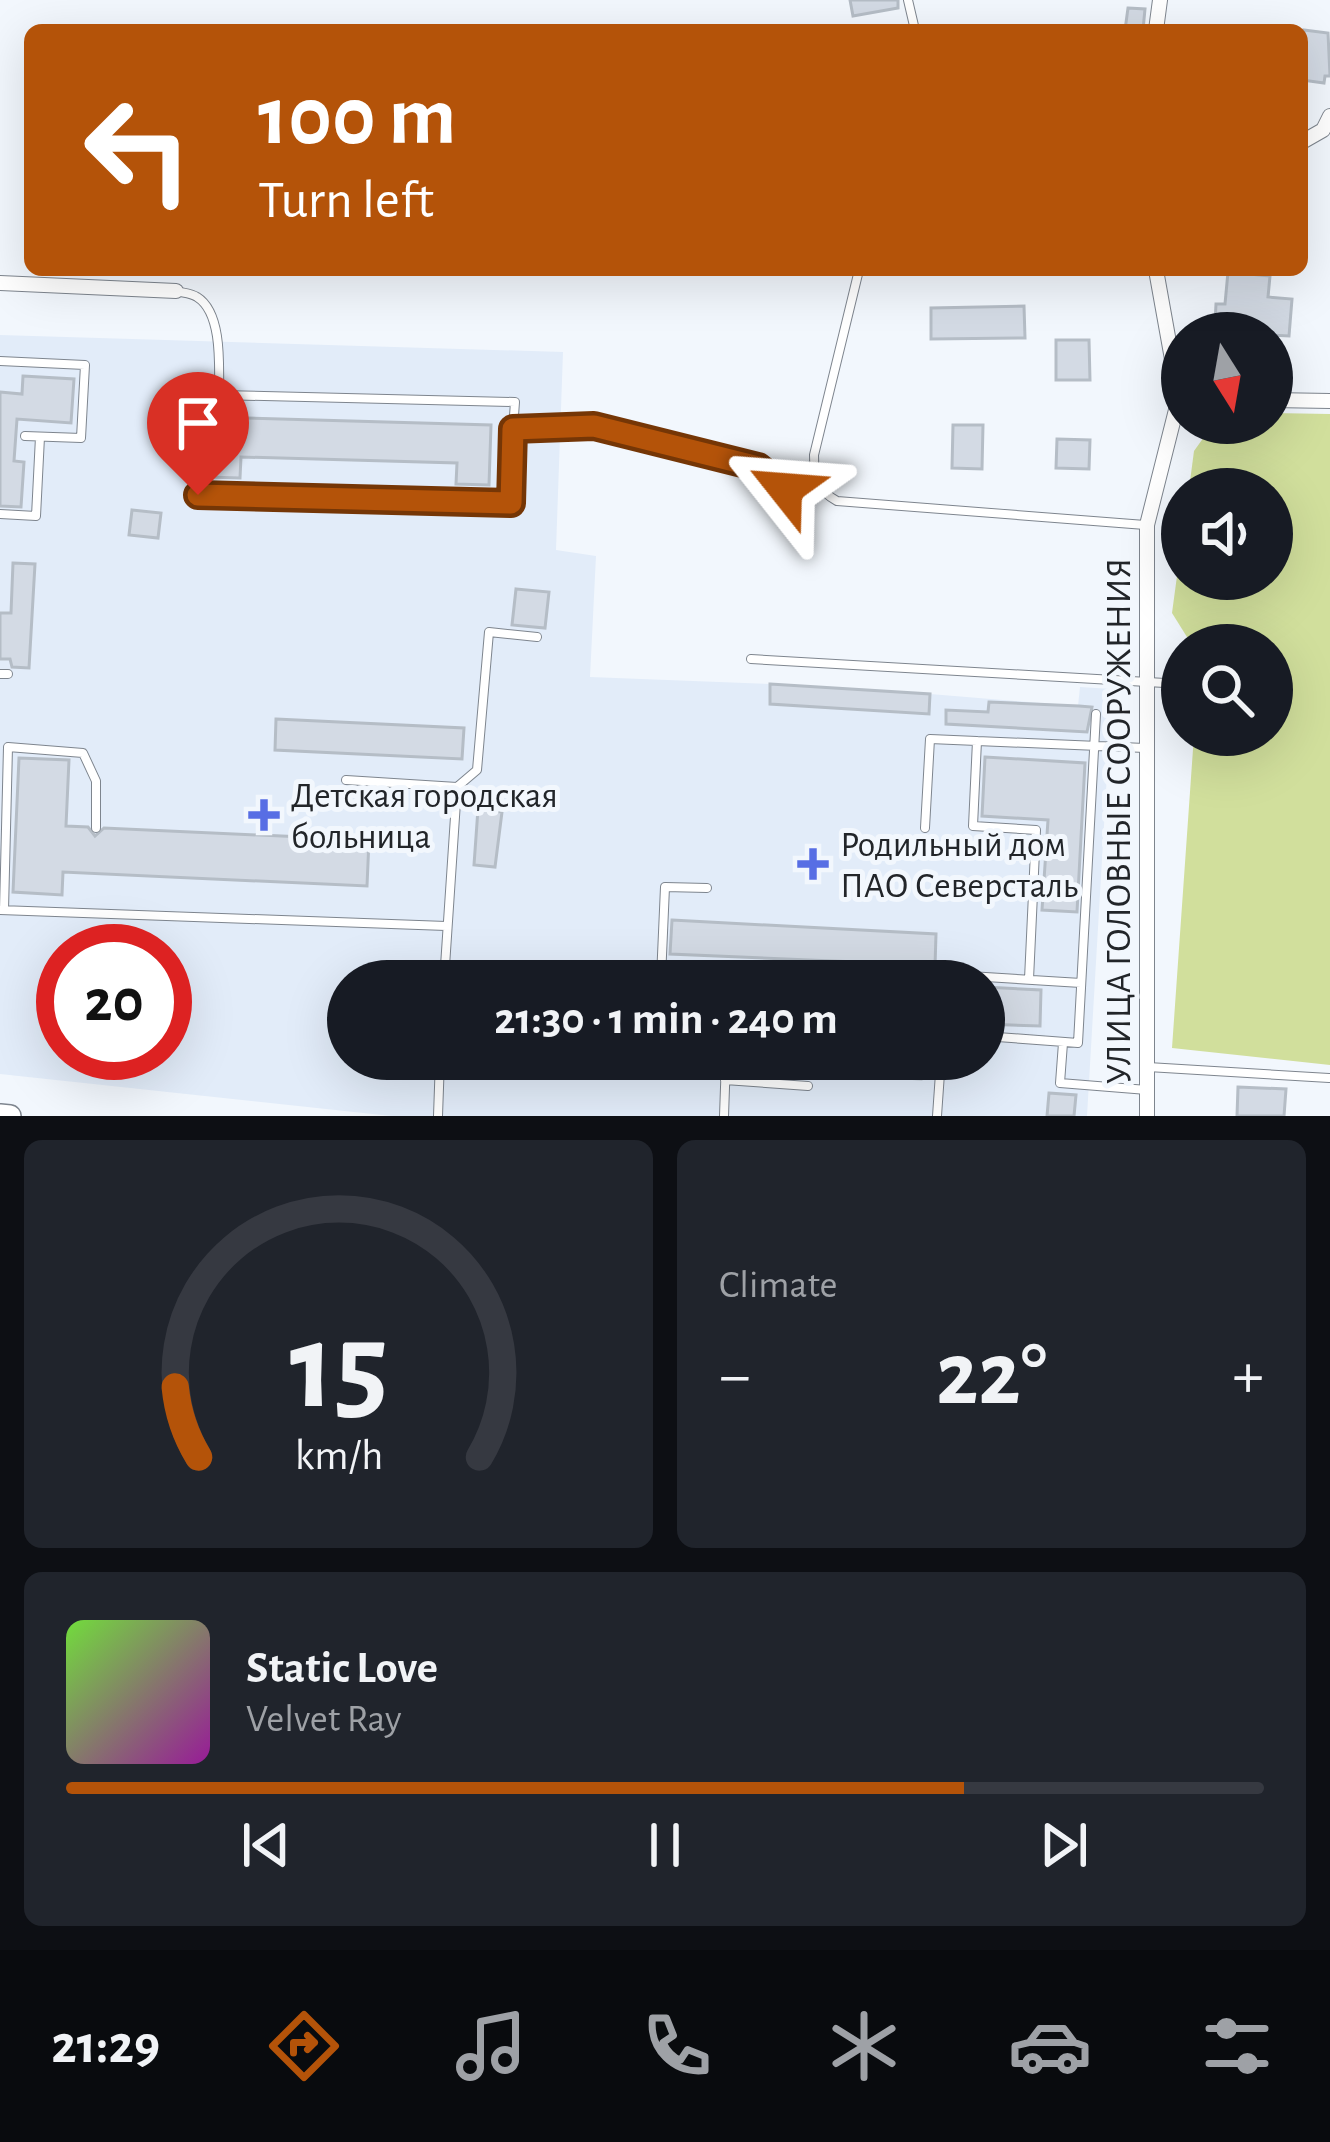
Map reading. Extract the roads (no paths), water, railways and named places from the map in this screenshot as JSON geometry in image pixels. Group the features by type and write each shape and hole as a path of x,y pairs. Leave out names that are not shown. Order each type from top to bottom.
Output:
{"main road":[{"path":"0,1115 10,1116"}],"street":[{"path":"1308,139 1323,130 1330,116"},
{"name":"УЛИЦА ГОЛОВНЫЕ СООРУЖЕНИЯ","path":"1157,276 1164,312"},
{"path":"0,284 176,291"},
{"path":"1293,400 1330,401"},
{"name":"УЛИЦА ГОЛОВНЫЕ СООРУЖЕНИЯ","path":"1147,1116 1147,525 1168,444"}],"lane":[{"path":"821,492 814,455 858,276"},
{"path":"176,291 197,297 211,312 219,395"},
{"path":"0,361 85,365 81,438 25,436"},
{"path":"200,395 515,402 513,429 511,503 198,495 200,395"},
{"path":"513,429 594,426 758,467 785,489 821,492 837,502 1147,525"},
{"path":"0,514 36,516 40,437"},
{"path":"346,780 457,787 477,770 489,632 537,638"},
{"path":"751,659 1161,683"},
{"path":"1005,1038 1078,1043 1096,714"},
{"path":"925,828 930,739 1145,748"},
{"path":"977,741 973,826 1036,830 1029,979"},
{"path":"96,828 96,782 82,753 8,747 2,910 446,926"},
{"path":"445,960 457,787"},
{"path":"662,960 665,887 707,888"},
{"path":"1005,978 1081,983"},
{"path":"1064,1043 1060,1083 1148,1090"},
{"path":"1148,1067 1329,1078"},
{"path":"438,1116 439,1080"},
{"path":"724,1116 725,1080 808,1086"},
{"path":"937,1116 940,1080"}],"place":[{"name":"Детская городская больница","path":"264,815"},
{"name":"Родильный дом ПАО Северсталь","path":"813,864"}]}
